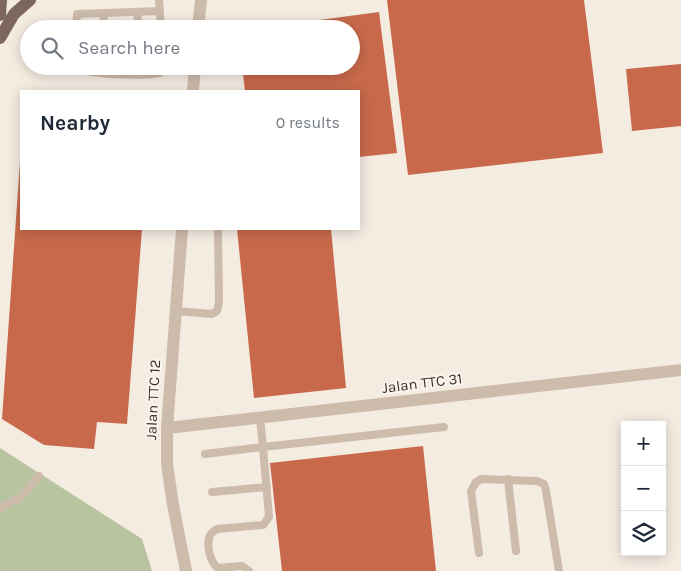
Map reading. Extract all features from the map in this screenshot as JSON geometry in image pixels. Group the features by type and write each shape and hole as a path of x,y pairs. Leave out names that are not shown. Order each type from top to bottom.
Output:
{"main road":[{"path":"0,15 2,0"},
{"path":"0,38 14,14 30,0"}],"street":[{"path":"199,20 201,0"},
{"path":"193,90 194,75"},
{"name":"Jalan TTC 12","path":"182,230 167,428 167,464 186,571"},
{"name":"Jalan TTC 31","path":"167,428 681,370"}],"lane":[{"path":"159,0 160,20"},
{"path":"77,20 77,14 160,11"},
{"path":"137,20 138,12"},
{"path":"104,13 104,20"},
{"path":"176,311 212,314 217,311 219,302 218,230"},
{"path":"249,571 242,566 218,568 211,560 209,538 211,533 217,529 263,525 269,517 260,418"},
{"path":"205,454 444,427"},
{"path":"0,508 21,497 39,476"},
{"path":"479,553 472,491 476,482 481,479 537,481 544,484 559,571"},
{"path":"508,479 516,550"},
{"path":"212,492 266,487"}],"green space":[{"path":"0,448 142,539 152,571 0,571"}],"building":[{"path":"387,0 584,0 603,153 408,175"},
{"path":"379,12 397,153 360,157 360,90 245,90 243,75 360,75 360,20 319,20"},
{"path":"681,64 681,126 632,131 626,69"},
{"path":"20,162 20,230 142,230 127,424 97,422 94,449 44,445 2,419"},
{"path":"237,230 331,230 346,388 254,398"},
{"path":"423,446 436,571 282,571 270,463"}]}
